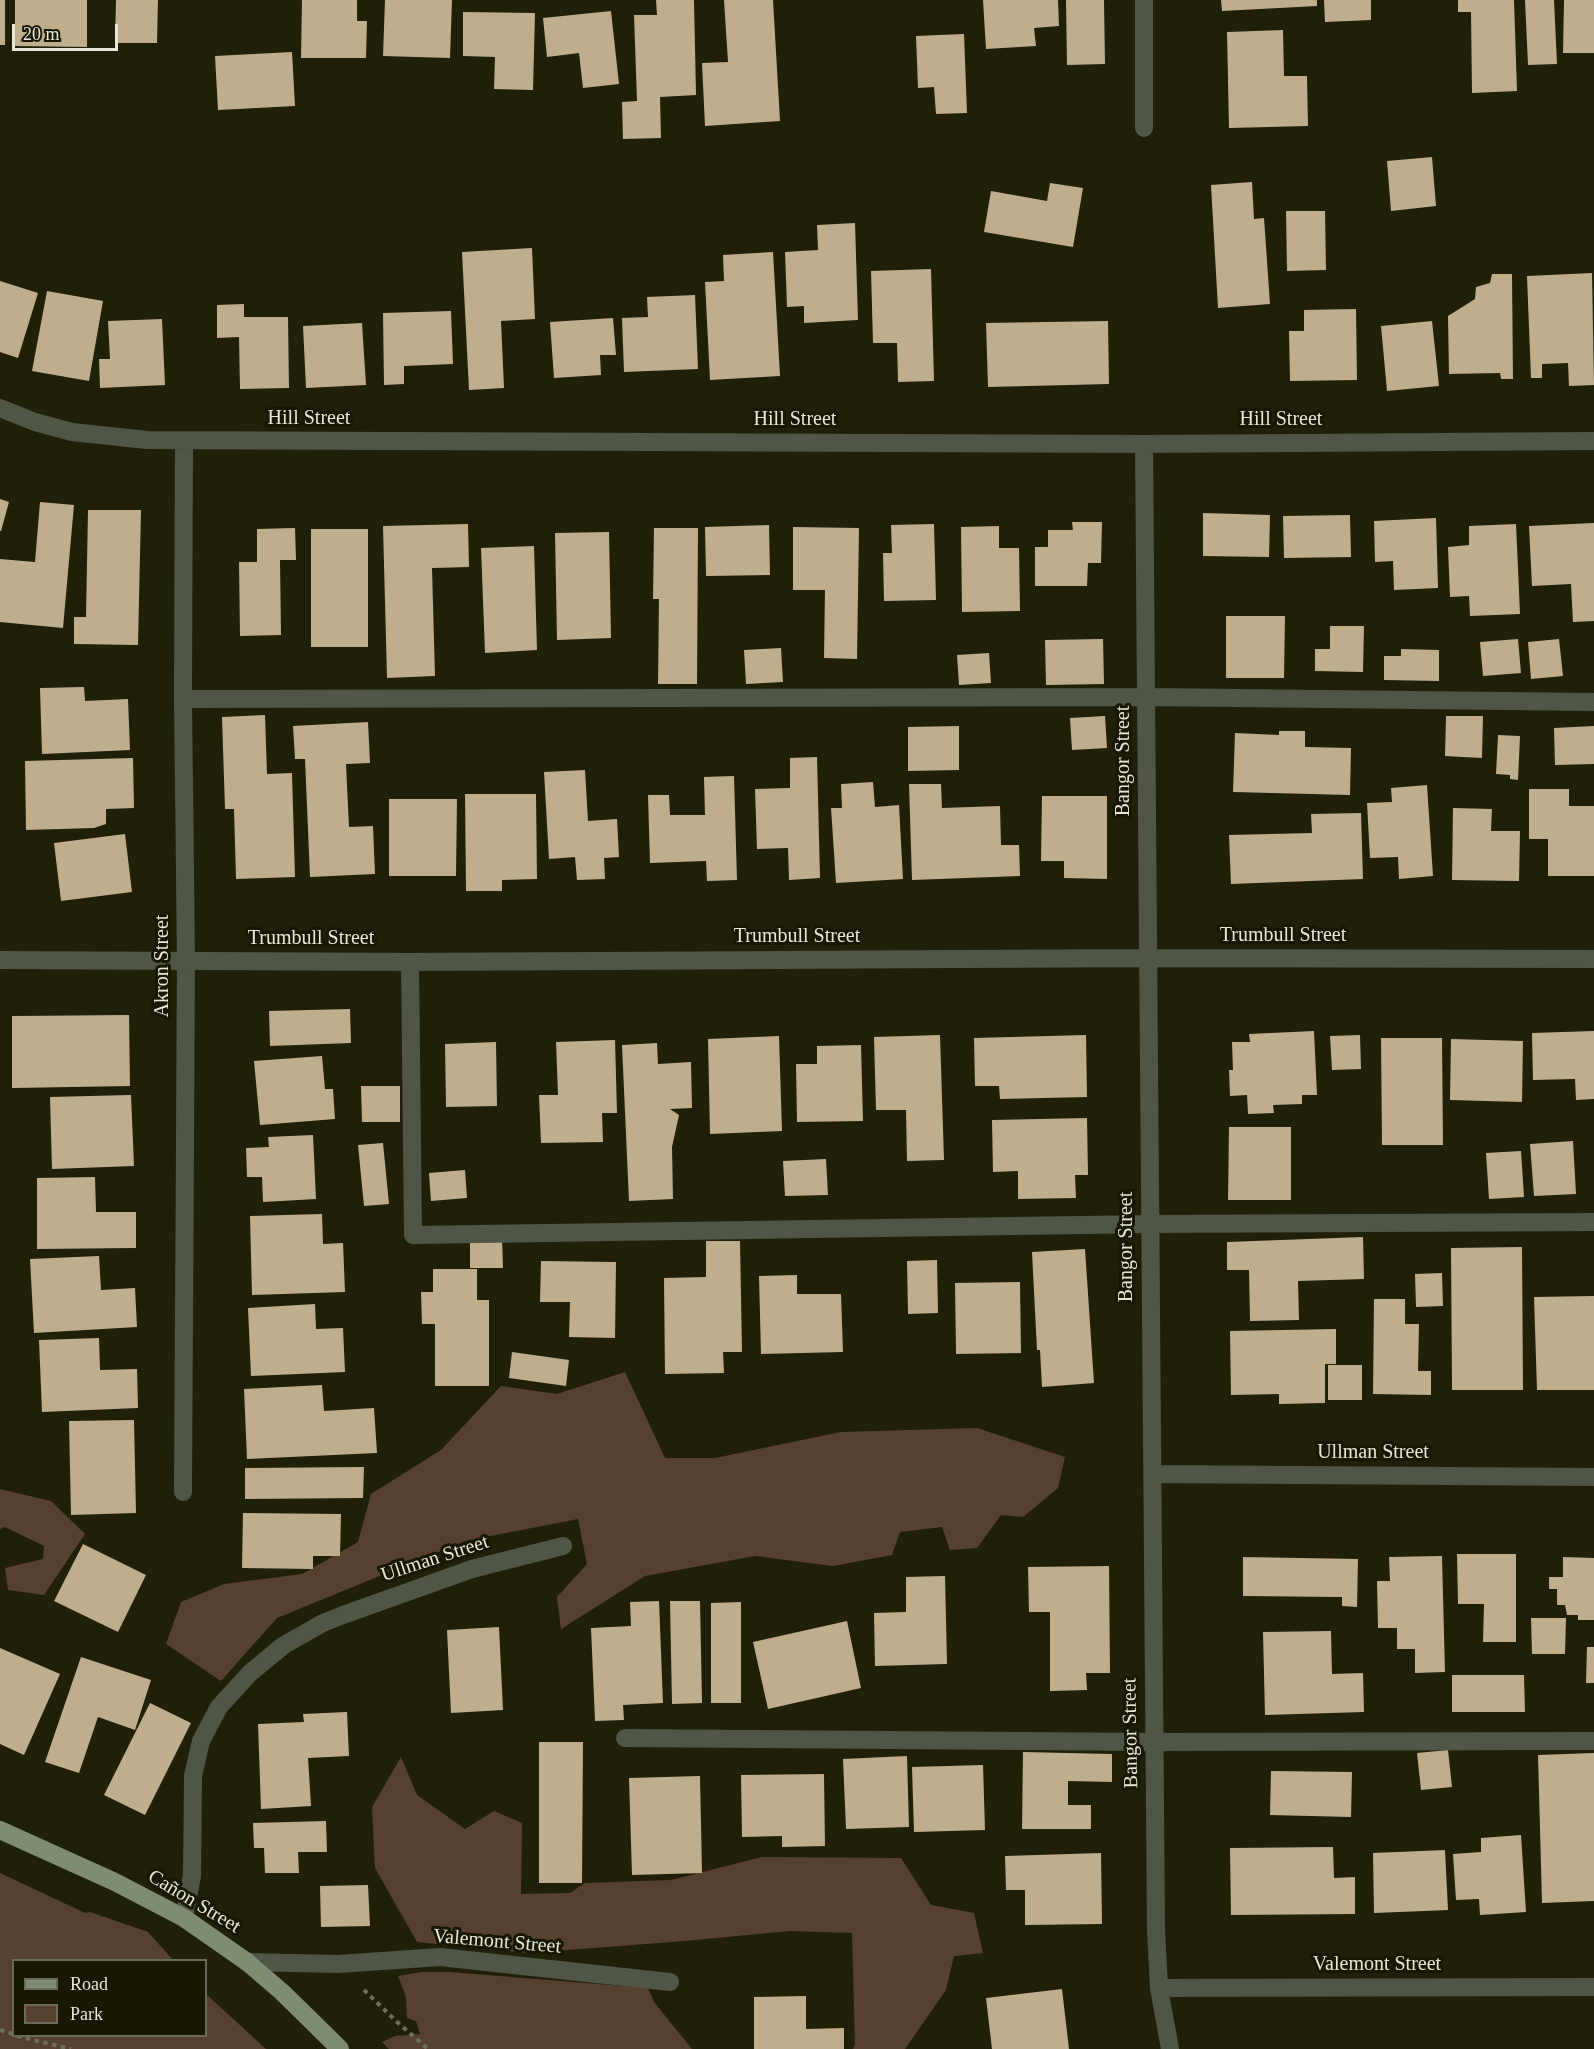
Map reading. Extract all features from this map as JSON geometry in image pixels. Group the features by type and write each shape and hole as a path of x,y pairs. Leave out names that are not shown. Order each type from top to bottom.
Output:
{"main road":[{"name":"Cañon Street","path":"0,1830 115,1882 184,1918 247,1962 282,1992 340,2049"}],"street":[{"path":"1144,0 1144,128"},
{"name":"Hill Street","path":"0,408 34,422 72,432 125,439 184,441 1144,444 1594,441"},
{"name":"Akron Street","path":"183,1492 186,961 183,699 184,441"},
{"name":"Bangor Street","path":"1144,444 1156,1930 1159,1988 1170,2049"},
{"path":"183,699 1146,697 1594,702"},
{"name":"Trumbull Street","path":"0,960 410,962 1148,958 1594,959"},
{"path":"410,962 413,1235 1149,1224 1594,1222"},
{"name":"Ullman Street","path":"1152,1474 1594,1477"},
{"name":"Ullman Street","path":"184,1918 192,1876 193,1776 201,1742 219,1707 250,1673 284,1645 323,1623 371,1603 472,1569 563,1546"},
{"path":"625,1738 1153,1742 1594,1741"},
{"name":"Valemont Street","path":"247,1962 338,1964 440,1957 670,1982"},
{"name":"Valemont Street","path":"1159,1988 1594,1987"}],"path":[{"path":"338,1964 396,2021 429,2049"},
{"path":"23,2037 70,2049"}],"green space":[{"path":"625,1372 665,1458 715,1458 841,1432 977,1428 1065,1457 1058,1488 1023,1517 1001,1515 977,1548 950,1550 942,1527 900,1532 892,1555 833,1566 755,1556 645,1576 561,1629 557,1597 587,1564 578,1519 465,1541 277,1618 221,1681 166,1644 181,1602 224,1584 302,1574 358,1542 371,1494 441,1450 501,1386 557,1394"},
{"path":"0,1489 51,1501 85,1534 44,1595 8,1590 5,1568 43,1559 44,1546 5,1527 0,1529"},
{"path":"401,1757 417,1795 465,1829 494,1811 522,1823 521,1894 570,1893 585,1883 671,1880 762,1857 901,1858 931,1905 974,1913 983,1953 954,1956 946,1990 905,2049 853,2049 855,2044 852,1933 790,1931 528,1953 417,1942 375,1868 372,1807"},
{"path":"0,1873 85,1913 90,1912 148,1932 172,1959 12,1959 12,2037 207,2037 207,1995 266,2049 0,2049"},
{"path":"422,1972 450,1972 648,1988 654,2002 692,2049 389,2049 382,2042 395,2036 420,2034 416,2021 407,2018 406,1997 398,1976"}],"building":[{"path":"0,0 5,0 5,45 0,45"},
{"path":"15,0 87,0 87,47 15,46"},
{"path":"116,0 158,0 157,43 115,43"},
{"path":"302,0 357,0 357,21 367,21 366,58 301,58"},
{"path":"385,0 452,0 450,58 383,56"},
{"path":"656,0 694,0 696,95 660,97 661,138 623,139 622,102 637,101 634,15 657,15"},
{"path":"724,0 773,0 780,121 705,126 702,63 728,62"},
{"path":"983,0 1058,0 1059,26 1034,28 1036,46 986,49"},
{"path":"1066,0 1104,0 1105,64 1067,65"},
{"path":"1221,0 1317,0 1317,6 1222,11"},
{"path":"1324,0 1371,0 1371,20 1325,22"},
{"path":"1458,0 1514,0 1517,91 1472,93 1471,12 1458,12"},
{"path":"1525,0 1554,0 1557,64 1528,65"},
{"path":"1564,0 1594,0 1594,53 1563,53"},
{"path":"611,11 619,84 583,88 579,53 547,57 543,18"},
{"path":"463,12 535,13 533,90 494,89 495,57 463,56"},
{"path":"1283,30 1284,76 1307,76 1308,126 1229,128 1227,32"},
{"path":"964,34 967,113 936,114 934,87 918,88 916,36"},
{"path":"292,52 295,106 218,110 215,56"},
{"path":"1432,157 1436,206 1391,211 1387,161"},
{"path":"1252,182 1254,219 1264,218 1270,304 1218,308 1211,185"},
{"path":"1050,183 1083,188 1073,247 984,232 991,191 1047,201"},
{"path":"1286,211 1325,211 1326,270 1287,271"},
{"path":"855,223 858,320 804,323 804,306 787,307 785,252 818,250 817,225"},
{"path":"532,248 535,319 501,321 504,388 469,390 462,252"},
{"path":"773,252 780,376 710,380 705,282 724,281 723,255"},
{"path":"931,269 934,381 898,382 897,343 873,343 871,271"},
{"path":"1592,273 1594,385 1569,386 1568,363 1542,364 1542,378 1531,378 1527,276"},
{"path":"1492,274 1512,274 1513,379 1501,379 1500,373 1449,374 1448,316 1475,299 1476,287 1490,283"},
{"path":"0,281 38,293 18,358 0,352"},
{"path":"47,291 103,301 89,381 32,371"},
{"path":"695,295 698,369 624,372 622,318 648,317 647,297"},
{"path":"244,304 244,317 288,317 289,388 240,389 239,337 217,338 217,305"},
{"path":"1356,309 1357,380 1290,381 1289,331 1304,331 1304,310"},
{"path":"451,311 453,364 404,366 404,384 384,385 383,313"},
{"path":"613,318 616,355 600,355 601,375 554,378 550,322"},
{"path":"162,319 165,385 100,388 99,359 110,359 108,321"},
{"path":"1108,321 1109,384 988,387 986,323"},
{"path":"1432,321 1439,386 1387,391 1381,326"},
{"path":"362,323 366,385 306,388 303,326"},
{"path":"0,499 9,502 1,531 0,531"},
{"path":"40,502 74,505 63,628 0,622 0,559 35,562"},
{"path":"88,510 141,510 138,645 74,644 74,617 86,617"},
{"path":"1203,513 1270,515 1269,557 1203,556"},
{"path":"1350,515 1351,557 1284,558 1283,516"},
{"path":"1436,518 1438,588 1394,590 1393,561 1375,562 1374,521"},
{"path":"1072,522 1102,522 1101,563 1088,563 1087,586 1035,586 1035,547 1048,547 1048,530 1073,530"},
{"path":"1594,523 1594,621 1573,622 1571,584 1532,586 1529,526"},
{"path":"468,524 469,567 432,568 435,676 387,678 383,526"},
{"path":"934,524 936,600 884,601 883,553 892,553 891,525"},
{"path":"1516,524 1520,614 1470,616 1469,596 1450,597 1448,547 1469,545 1469,526"},
{"path":"769,525 770,575 706,576 705,527"},
{"path":"999,526 999,548 1019,548 1020,611 962,612 961,527"},
{"path":"793,527 859,528 857,659 824,658 825,590 793,590"},
{"path":"295,528 296,560 280,560 281,635 240,636 239,562 257,562 257,529"},
{"path":"654,528 698,528 697,684 658,684 659,599 653,599"},
{"path":"311,529 368,529 368,647 311,647"},
{"path":"609,532 611,638 557,640 555,533"},
{"path":"534,546 537,650 485,653 481,548"},
{"path":"1226,616 1285,616 1284,678 1226,678"},
{"path":"1330,626 1364,626 1363,672 1315,671 1315,649 1330,649"},
{"path":"1103,639 1104,684 1046,685 1045,640"},
{"path":"1518,639 1521,673 1483,676 1480,642"},
{"path":"1559,639 1563,676 1531,679 1528,642"},
{"path":"781,648 783,682 746,684 744,650"},
{"path":"1401,649 1439,650 1439,681 1384,680 1384,656 1401,656"},
{"path":"989,653 991,683 959,685 957,655"},
{"path":"84,687 85,701 128,699 130,750 42,754 40,688"},
{"path":"265,715 267,774 292,773 295,877 236,879 234,809 225,809 222,717"},
{"path":"1105,716 1107,748 1072,750 1070,718"},
{"path":"1446,716 1483,716 1482,758 1445,756"},
{"path":"368,722 370,763 346,764 349,827 373,826 375,874 310,877 305,759 295,759 293,726"},
{"path":"959,726 959,770 908,771 908,727"},
{"path":"1594,726 1594,764 1555,765 1554,728"},
{"path":"1279,731 1305,731 1305,747 1351,748 1350,795 1233,792 1235,733 1279,735"},
{"path":"1498,735 1520,736 1518,780 1510,779 1510,775 1496,774"},
{"path":"817,757 820,878 789,880 788,848 757,849 755,789 790,788 790,758"},
{"path":"133,758 134,808 106,809 106,824 94,828 26,830 25,761"},
{"path":"585,770 588,821 617,819 619,857 604,858 605,879 577,880 575,857 549,859 544,772"},
{"path":"734,776 737,880 707,881 706,861 650,863 648,795 669,795 670,815 705,815 704,777"},
{"path":"873,782 875,807 899,805 903,879 836,883 831,808 842,808 841,784"},
{"path":"909,784 941,784 942,808 1000,806 1001,845 1019,845 1020,876 912,880"},
{"path":"1427,785 1433,876 1399,879 1398,857 1370,858 1367,803 1392,802 1391,788"},
{"path":"1529,789 1569,789 1569,806 1594,806 1594,876 1548,876 1548,839 1529,839"},
{"path":"465,794 536,794 537,879 502,880 502,891 466,891"},
{"path":"1042,796 1107,796 1107,879 1064,878 1064,861 1041,861"},
{"path":"389,799 457,799 456,876 389,876"},
{"path":"1453,808 1492,809 1491,831 1520,831 1519,881 1452,880"},
{"path":"1361,813 1363,879 1231,884 1229,835 1312,833 1311,814"},
{"path":"125,834 132,892 61,901 54,843"},
{"path":"350,1009 351,1043 270,1046 269,1011"},
{"path":"129,1015 130,1086 12,1088 12,1016"},
{"path":"1314,1031 1317,1095 1302,1095 1302,1104 1273,1105 1274,1113 1248,1114 1247,1095 1230,1096 1229,1070 1233,1070 1232,1042 1250,1042 1249,1034"},
{"path":"1594,1031 1594,1099 1576,1100 1575,1079 1533,1080 1532,1033"},
{"path":"940,1035 944,1160 907,1161 906,1110 876,1110 874,1037"},
{"path":"1086,1035 1087,1097 1000,1099 999,1086 975,1086 974,1038"},
{"path":"1360,1035 1361,1069 1332,1070 1330,1036"},
{"path":"779,1036 782,1131 710,1134 708,1039"},
{"path":"1381,1038 1442,1038 1443,1145 1382,1145"},
{"path":"1451,1039 1523,1041 1522,1102 1450,1100"},
{"path":"615,1040 617,1113 602,1113 603,1142 541,1143 539,1095 558,1095 556,1042"},
{"path":"496,1042 497,1106 446,1107 445,1044"},
{"path":"657,1043 658,1064 691,1062 692,1108 670,1109 679,1115 672,1147 673,1199 629,1201 622,1045"},
{"path":"861,1045 863,1121 797,1122 796,1064 817,1064 817,1046"},
{"path":"322,1056 325,1089 333,1089 335,1119 260,1125 254,1061"},
{"path":"361,1086 400,1086 400,1122 362,1122"},
{"path":"131,1095 134,1166 52,1169 50,1097"},
{"path":"1087,1118 1088,1175 1075,1175 1076,1198 1018,1199 1018,1171 993,1172 992,1120"},
{"path":"1229,1127 1291,1127 1291,1200 1228,1200"},
{"path":"313,1135 316,1199 263,1202 262,1177 247,1177 246,1148 269,1147 268,1137"},
{"path":"1573,1141 1576,1194 1534,1196 1530,1144"},
{"path":"383,1143 389,1204 364,1206 358,1145"},
{"path":"1521,1151 1524,1197 1489,1199 1486,1153"},
{"path":"826,1159 828,1195 785,1196 783,1161"},
{"path":"465,1170 467,1198 431,1201 429,1173"},
{"path":"95,1177 96,1212 136,1212 136,1248 37,1249 37,1178"},
{"path":"322,1214 323,1244 343,1243 345,1292 252,1295 250,1216"},
{"path":"470,1237 502,1237 503,1268 470,1268"},
{"path":"1363,1237 1364,1279 1298,1281 1299,1320 1250,1321 1249,1270 1227,1270 1227,1242"},
{"path":"706,1241 740,1241 742,1352 723,1352 724,1373 665,1374 664,1278 706,1277"},
{"path":"1522,1247 1523,1390 1452,1390 1451,1248"},
{"path":"1085,1249 1094,1383 1042,1387 1040,1350 1037,1350 1032,1252"},
{"path":"99,1256 101,1290 135,1288 137,1327 34,1333 30,1259"},
{"path":"937,1260 938,1313 908,1314 907,1261"},
{"path":"541,1261 616,1262 615,1338 569,1337 570,1302 540,1302"},
{"path":"433,1269 477,1269 477,1300 489,1300 489,1386 435,1386 435,1324 422,1324 421,1292 433,1292"},
{"path":"1442,1273 1443,1306 1416,1307 1415,1274"},
{"path":"797,1275 797,1294 841,1294 843,1352 761,1354 759,1276"},
{"path":"1020,1282 1021,1353 956,1354 955,1283"},
{"path":"1594,1296 1594,1390 1537,1390 1534,1297"},
{"path":"1374,1299 1405,1299 1405,1324 1419,1324 1418,1371 1431,1371 1431,1395 1373,1394"},
{"path":"315,1304 316,1329 343,1328 345,1372 251,1376 248,1308"},
{"path":"1336,1329 1336,1364 1325,1364 1325,1403 1279,1404 1279,1394 1231,1395 1230,1331"},
{"path":"99,1338 100,1370 137,1369 138,1408 42,1412 39,1340"},
{"path":"512,1352 569,1360 566,1386 509,1378"},
{"path":"1328,1365 1362,1365 1362,1400 1328,1400"},
{"path":"322,1385 324,1411 374,1408 377,1453 247,1459 244,1389"},
{"path":"134,1420 136,1513 71,1515 69,1421"},
{"path":"364,1467 363,1498 245,1499 245,1468"},
{"path":"243,1513 341,1514 340,1556 313,1556 313,1569 242,1568"},
{"path":"83,1544 146,1575 118,1632 54,1601"},
{"path":"1457,1554 1516,1554 1516,1642 1483,1642 1484,1604 1458,1604"},
{"path":"1442,1556 1445,1672 1415,1673 1415,1649 1397,1649 1397,1628 1378,1628 1377,1581 1390,1581 1389,1557"},
{"path":"1243,1557 1358,1559 1357,1607 1342,1606 1342,1597 1243,1596"},
{"path":"1563,1557 1594,1558 1594,1620 1578,1620 1578,1615 1567,1615 1565,1605 1557,1605 1557,1589 1549,1589 1549,1577 1563,1577"},
{"path":"1109,1566 1110,1673 1086,1673 1087,1690 1050,1691 1050,1612 1029,1612 1028,1567"},
{"path":"945,1576 947,1664 875,1666 874,1613 906,1612 906,1577"},
{"path":"659,1601 663,1703 623,1705 624,1720 595,1721 591,1628 631,1626 630,1602"},
{"path":"670,1601 700,1601 702,1703 672,1704"},
{"path":"741,1602 741,1703 711,1703 711,1603"},
{"path":"1531,1618 1566,1618 1565,1654 1532,1654"},
{"path":"847,1621 861,1688 768,1709 753,1642"},
{"path":"499,1627 503,1710 451,1713 447,1630"},
{"path":"1331,1631 1332,1674 1363,1673 1364,1712 1265,1715 1263,1632"},
{"path":"1587,1647 1594,1647 1594,1683 1586,1683"},
{"path":"0,1648 60,1674 24,1755 0,1744"},
{"path":"81,1657 151,1680 135,1730 98,1717 79,1773 45,1762"},
{"path":"1452,1675 1524,1675 1525,1712 1452,1712"},
{"path":"150,1703 191,1723 145,1815 104,1795"},
{"path":"347,1712 349,1756 308,1758 311,1806 261,1809 258,1724 304,1722 303,1714"},
{"path":"539,1742 583,1742 582,1883 539,1883"},
{"path":"1448,1750 1452,1787 1421,1790 1417,1753"},
{"path":"1023,1752 1112,1754 1112,1782 1068,1781 1068,1805 1091,1805 1091,1829 1022,1829"},
{"path":"1594,1753 1594,1901 1542,1903 1538,1755"},
{"path":"907,1756 909,1827 846,1829 843,1759"},
{"path":"983,1765 985,1830 914,1832 912,1767"},
{"path":"1271,1771 1352,1772 1351,1817 1270,1815"},
{"path":"824,1774 825,1846 782,1847 782,1836 742,1837 741,1775"},
{"path":"700,1776 702,1873 632,1875 629,1778"},
{"path":"326,1821 327,1852 298,1852 299,1873 265,1873 264,1848 254,1848 253,1823"},
{"path":"1521,1835 1526,1912 1480,1915 1479,1899 1456,1900 1453,1854 1481,1852 1481,1838"},
{"path":"1333,1847 1334,1878 1355,1877 1355,1914 1231,1915 1230,1848"},
{"path":"1445,1850 1448,1910 1374,1913 1373,1853"},
{"path":"1101,1853 1102,1924 1025,1925 1025,1890 1006,1890 1005,1856"},
{"path":"368,1885 370,1926 321,1927 320,1886"},
{"path":"1062,1989 1069,2049 992,2049 986,1998"},
{"path":"806,1996 806,2029 844,2028 844,2049 754,2049 754,1997"}]}
